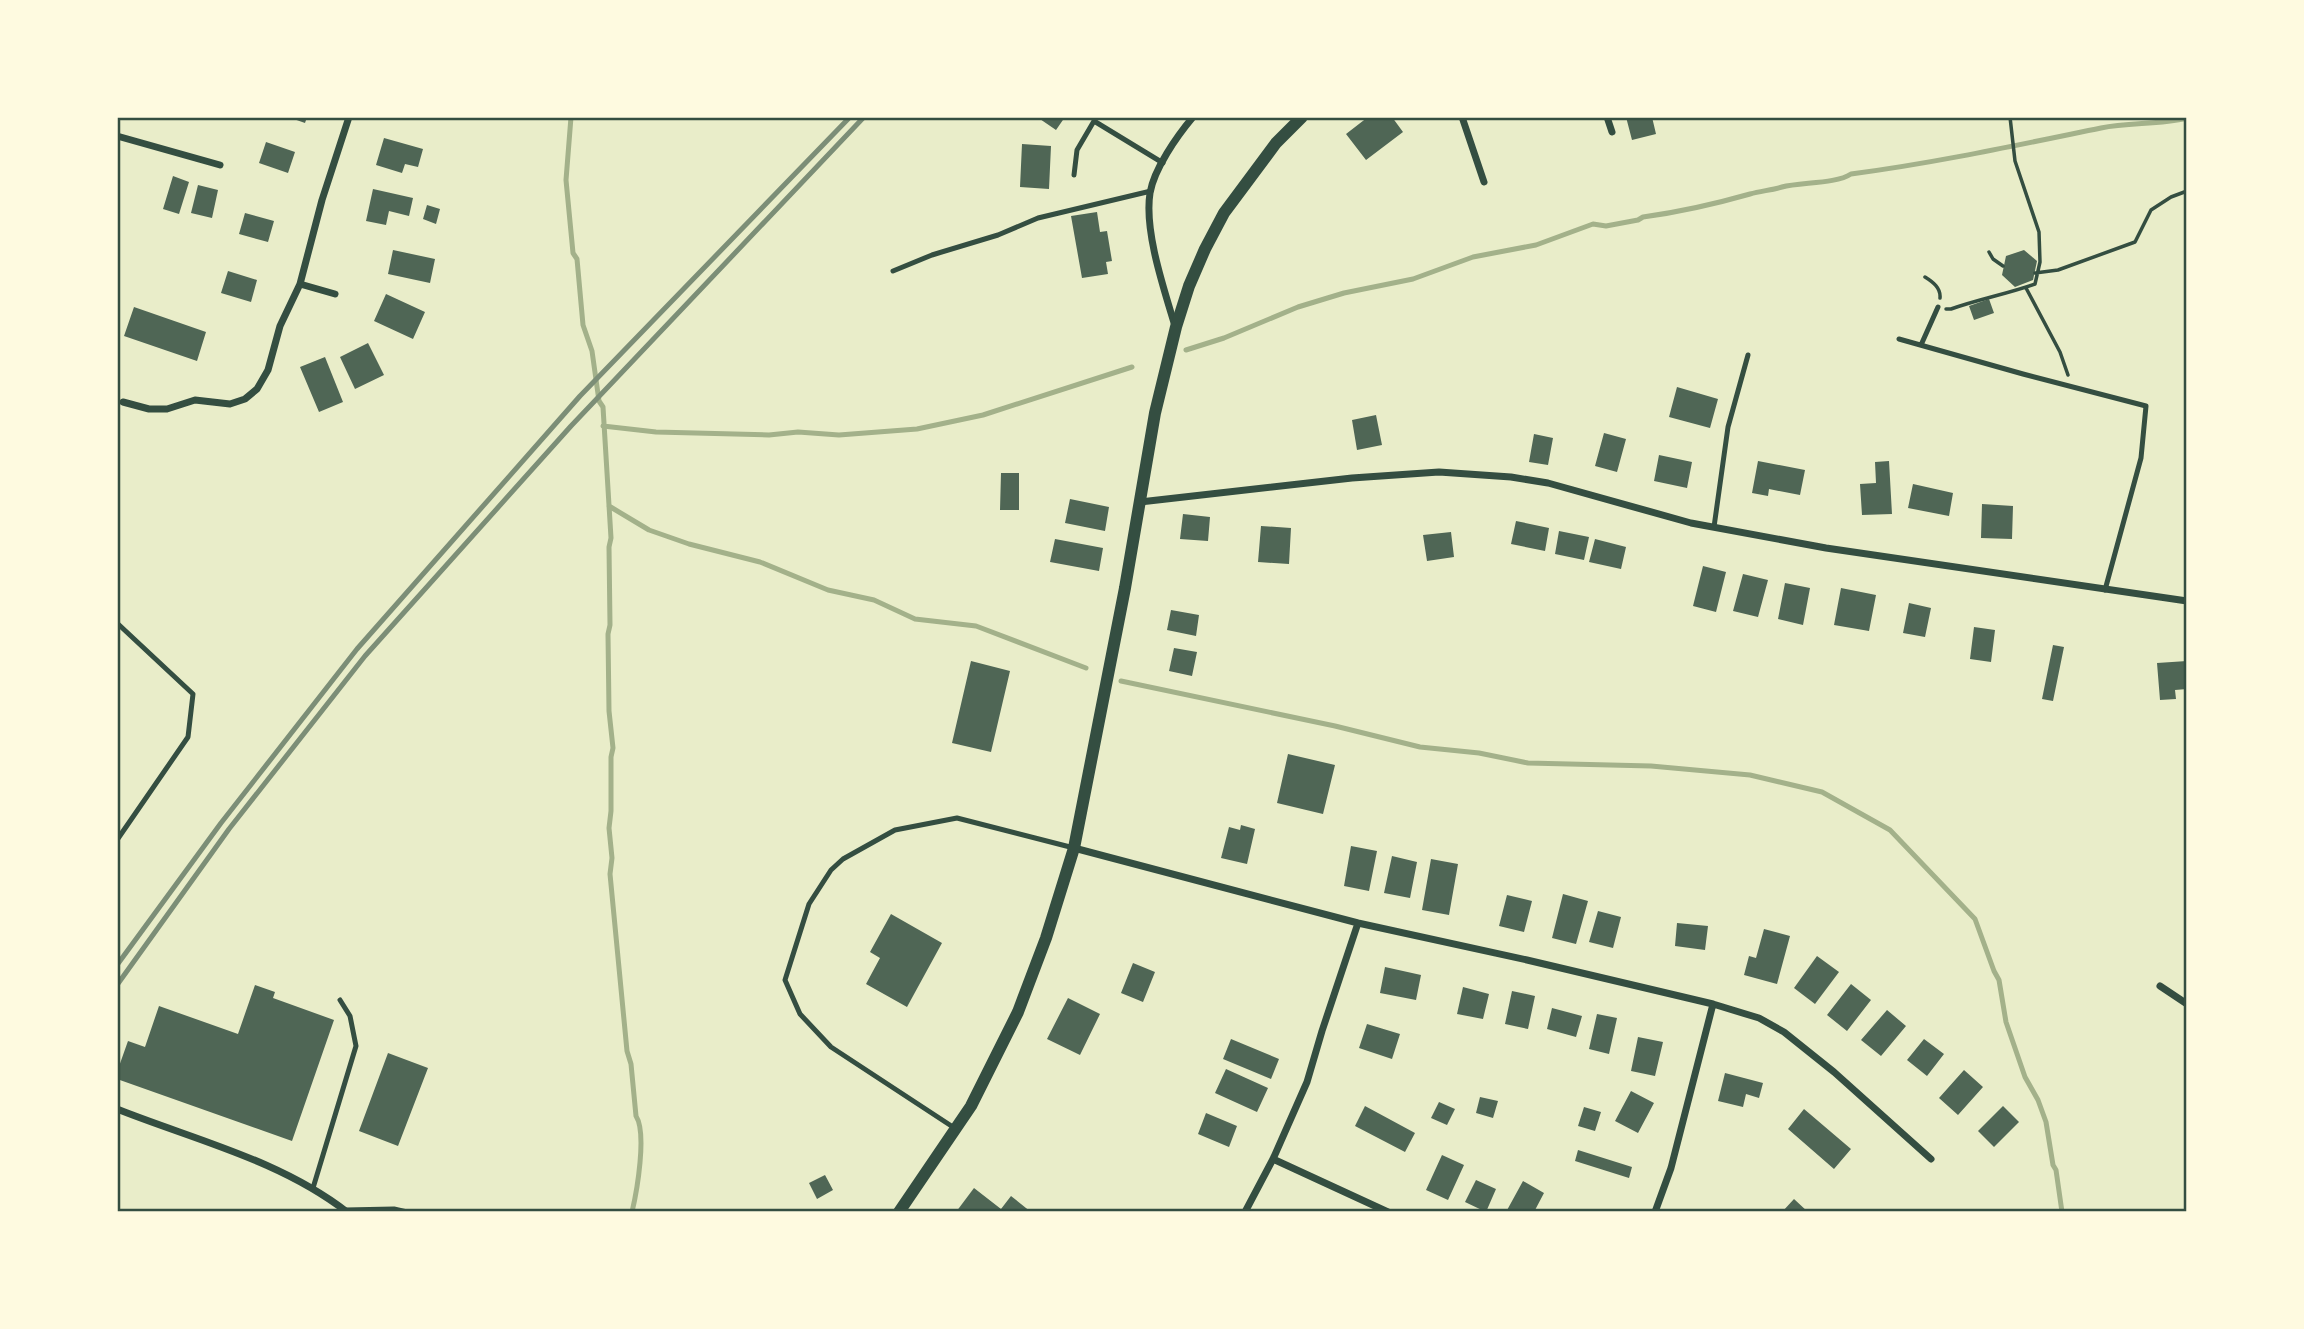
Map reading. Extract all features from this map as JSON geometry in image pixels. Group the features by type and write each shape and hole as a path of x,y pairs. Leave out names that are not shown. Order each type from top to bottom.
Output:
{"street":[{"path":"123,402 149,409 167,410 195,400 230,404 245,399 257,389 268,370 280,327 300,284 322,200 349,117"},
{"path":"1176,327 1161,277 1149,212 1151,191 1163,163 1178,135 1193,117"},
{"path":"900,1212 971,1106 1018,1012 1046,938 1074,848 1155,412 1176,327 1205,249 1224,213 1276,143 1302,117"},
{"path":"1462,117 1484,182"},
{"path":"1607,117 1612,132"},
{"path":"117,136 220,165"},
{"path":"300,284 335,293"},
{"path":"1140,502 1352,478 1440,472 1511,477 1548,483 1691,523 1826,548 2187,601"},
{"path":"1074,848 1358,923 1713,1004 1759,1018 1784,1032 1834,1072 1931,1159"},
{"path":"1245,1212 1273,1159 1307,1082 1358,923"},
{"path":"2160,986 2187,1004"},
{"path":"1656,1212 1671,1168 1713,1004"},
{"path":"117,1109 265,1164 313,1188 346,1211"},
{"path":"1273,1159 1388,1212"}],"lane":[{"path":"1074,175 1077,150 1095,119 1163,163"},
{"path":"893,271 932,255 999,235 1038,218 1151,191"},
{"path":"1922,345 1938,307"},
{"path":"1899,338 2146,406 2141,458 2105,590"},
{"path":"1714,527 1728,427 1748,355"},
{"path":"117,623 193,694 188,737 117,840"},
{"path":"956,1129 831,1047 800,1013 785,980 809,904 831,870 843,859 895,830 930,822 957,818 1074,848"},
{"path":"313,1188 356,1046 350,1016 340,1000"},
{"path":"346,1211 394,1209 407,1212"}],"path":[{"path":"1925,277 1935,283 1940,294 1938,307 1951,310 2035,284 2040,262 2039,232 2015,159 2010,117"},
{"path":"2036,273 2058,270 2135,242 2151,210 2171,197 2187,191"},
{"path":"1989,252 1993,260 2003,266"},
{"path":"2025,287 2066,368"}],"building":[{"path":"288,117 307,117 305,123"},
{"path":"1037,117 1065,117 1056,130"},
{"path":"1368,117 1392,117 1403,132 1366,160 1346,134"},
{"path":"1626,117 1652,117 1656,134 1632,140"},
{"path":"384,138 423,149 418,167 405,164 402,173 376,165"},
{"path":"266,142 295,152 288,173 259,163"},
{"path":"1022,144 1051,146 1049,189 1020,187"},
{"path":"173,176 189,182 179,214 163,209"},
{"path":"198,185 218,190 212,218 191,213"},
{"path":"373,189 413,198 409,216 389,211 386,225 366,221"},
{"path":"427,205 440,209 436,224 423,219"},
{"path":"1097,212 1100,232 1107,231 1112,261 1106,262 1108,274 1082,278 1071,216"},
{"path":"245,213 274,221 268,242 239,234"},
{"path":"393,250 435,259 430,283 388,274"},
{"path":"2024,250 2037,261 2033,280 2015,287 2002,275 2006,256"},
{"path":"228,271 257,280 251,302 221,293"},
{"path":"386,294 425,312 413,339 374,321"},
{"path":"1989,299 1994,313 1974,320 1969,306"},
{"path":"134,307 206,332 197,361 124,336"},
{"path":"368,343 384,375 355,389 340,357"},
{"path":"325,357 343,402 319,412 300,367"},
{"path":"1677,387 1718,399 1710,428 1669,417"},
{"path":"1376,415 1382,445 1357,450 1352,420"},
{"path":"1604,433 1626,439 1617,472 1595,466"},
{"path":"1534,434 1553,438 1548,465 1529,462"},
{"path":"1659,455 1692,462 1687,488 1654,481"},
{"path":"1758,461 1805,470 1800,495 1769,489 1768,496 1752,493"},
{"path":"1889,461 1892,514 1862,515 1860,484 1876,483 1875,462"},
{"path":"1001,473 1019,473 1019,510 1000,510"},
{"path":"1913,484 1953,493 1949,516 1908,508"},
{"path":"1070,499 1109,507 1105,531 1065,523"},
{"path":"1982,504 2013,506 2012,539 1981,538"},
{"path":"1183,514 1210,517 1208,541 1180,539"},
{"path":"1516,521 1549,528 1545,551 1511,544"},
{"path":"1261,526 1291,528 1289,564 1258,562"},
{"path":"1559,531 1589,537 1584,560 1555,554"},
{"path":"1451,532 1454,557 1427,561 1423,535"},
{"path":"1055,539 1103,548 1099,571 1050,562"},
{"path":"1595,539 1626,547 1621,569 1589,562"},
{"path":"1703,566 1726,572 1716,612 1693,606"},
{"path":"1743,574 1768,580 1758,617 1733,611"},
{"path":"1785,583 1810,588 1803,625 1778,619"},
{"path":"1841,588 1876,595 1869,631 1834,625"},
{"path":"1909,603 1931,608 1925,637 1903,633"},
{"path":"1171,610 1199,615 1196,636 1167,630"},
{"path":"1974,627 1995,630 1991,662 1970,659"},
{"path":"2053,645 2064,647 2053,701 2042,699"},
{"path":"1174,648 1197,652 1192,676 1169,671"},
{"path":"971,661 1010,671 991,752 952,743"},
{"path":"2187,661 2187,689 2175,690 2176,699 2160,700 2157,663"},
{"path":"1288,754 1335,765 1323,814 1277,803"},
{"path":"1241,825 1255,829 1247,864 1221,858 1229,827 1240,830"},
{"path":"1351,846 1377,851 1369,891 1344,886"},
{"path":"1392,856 1417,862 1410,898 1384,893"},
{"path":"1431,859 1458,864 1449,915 1422,910"},
{"path":"1563,894 1588,901 1576,944 1552,938"},
{"path":"1507,895 1532,901 1524,932 1499,926"},
{"path":"1598,911 1621,917 1613,948 1589,942"},
{"path":"891,914 942,943 907,1007 866,984 880,958 870,952"},
{"path":"1677,923 1708,926 1705,950 1675,946"},
{"path":"1764,929 1790,936 1777,984 1744,975 1749,956 1756,958"},
{"path":"1817,956 1839,972 1815,1004 1794,988"},
{"path":"1133,963 1155,972 1143,1002 1121,993"},
{"path":"1385,967 1421,975 1416,1000 1380,993"},
{"path":"1851,984 1871,1000 1847,1031 1827,1015"},
{"path":"255,985 275,992 273,998 334,1020 292,1141 117,1079 128,1041 145,1047 159,1006 238,1034"},
{"path":"1463,987 1489,994 1483,1019 1457,1014"},
{"path":"1512,991 1535,996 1528,1029 1505,1024"},
{"path":"1068,998 1100,1014 1080,1055 1047,1039"},
{"path":"1552,1008 1582,1016 1576,1037 1547,1029"},
{"path":"1887,1010 1906,1026 1881,1056 1861,1040"},
{"path":"1597,1014 1617,1018 1609,1054 1589,1049"},
{"path":"1367,1024 1400,1034 1392,1059 1359,1048"},
{"path":"1638,1037 1663,1042 1655,1076 1631,1071"},
{"path":"1231,1039 1279,1059 1271,1079 1223,1059"},
{"path":"1924,1039 1944,1054 1927,1076 1907,1060"},
{"path":"388,1053 428,1068 398,1146 359,1131"},
{"path":"1226,1069 1268,1088 1257,1112 1215,1093"},
{"path":"1964,1070 1983,1087 1958,1115 1939,1098"},
{"path":"1725,1073 1763,1083 1759,1098 1746,1094 1743,1107 1718,1101"},
{"path":"1631,1091 1654,1103 1638,1133 1615,1121"},
{"path":"1480,1097 1498,1101 1493,1118 1476,1113"},
{"path":"1439,1102 1455,1109 1447,1125 1431,1118"},
{"path":"1365,1106 1415,1133 1405,1152 1355,1126"},
{"path":"2003,1106 2019,1122 1994,1147 1978,1131"},
{"path":"1584,1107 1601,1112 1595,1131 1578,1126"},
{"path":"1804,1109 1851,1149 1834,1169 1788,1129"},
{"path":"1206,1113 1237,1126 1229,1147 1198,1134"},
{"path":"1578,1150 1632,1167 1629,1178 1575,1161"},
{"path":"1442,1155 1464,1165 1448,1200 1426,1190"},
{"path":"825,1175 833,1190 817,1199 809,1183"},
{"path":"1476,1180 1496,1189 1486,1212 1465,1202"},
{"path":"1523,1181 1544,1193 1534,1212 1506,1212"},
{"path":"974,1188 1001,1209 1011,1196 1031,1212 956,1212"},
{"path":"1794,1199 1808,1212 1782,1212"}],"waterway":[{"path":"571,117 566,180 583,325 592,351 599,401 603,407 611,538 608,634 609,711 613,748 610,874 627,1051 641,1135 640,1162 632,1212"},
{"path":"1186,350 1224,338 1298,307 1344,293 1413,279 1473,257 1536,245 1593,224 1606,226 1638,220 1790,185 1836,180 1851,174 1945,159 2101,128 2187,118"},
{"path":"603,426 656,432 769,435 798,432 839,435 917,429 983,415 1132,367"},
{"path":"609,506 649,530 689,544 760,562 828,590 874,600 915,619 976,626 1086,668"},
{"path":"1121,681 1335,726 1420,747 1479,753 1528,763 1651,766 1750,775 1822,792 1890,830 1975,919 1999,980 2006,1022 2025,1077 2046,1122 2062,1212"}],"railway":[{"path":"117,965 221,823 357,649 580,396 850,117"},
{"path":"117,985 229,829 365,656 571,426 864,117"}]}
